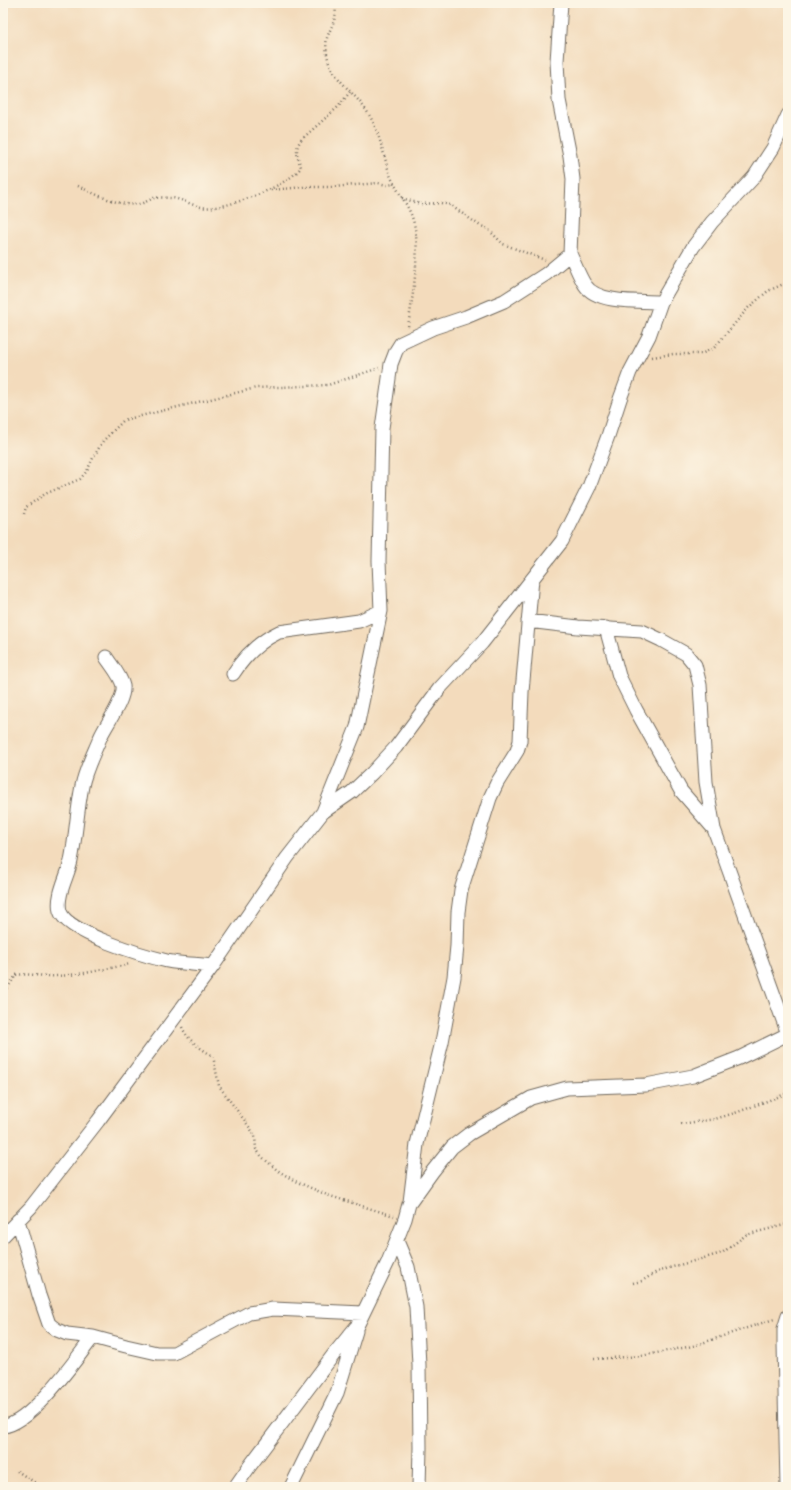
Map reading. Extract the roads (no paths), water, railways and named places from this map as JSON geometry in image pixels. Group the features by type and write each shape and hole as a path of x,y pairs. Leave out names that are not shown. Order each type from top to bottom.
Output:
{"street":[{"path":"561,3 557,69 559,100 573,179 570,254 585,286 592,293 601,298 661,302"},
{"path":"323,812 352,792 372,774 396,747 439,688 482,643 562,541 589,487 630,372 649,336 661,302 693,247 712,222 754,177 772,148 788,115"},
{"path":"3,1236 31,1207 98,1121 213,966 287,858 323,812 357,727 381,611 379,561 382,428 391,364 396,350 401,343 433,328 504,301 546,274 570,254"},
{"path":"291,1487 336,1394 357,1326 397,1241 409,1204 417,1144 442,1042 454,978 458,912 461,890 490,798 497,783 517,751 520,741 522,692 532,580"},
{"path":"233,674 240,663 268,638 279,632 359,621 381,611"},
{"path":"409,1204 452,1147 469,1134 531,1098 567,1088 646,1085 693,1076 740,1058 788,1034 714,829 706,782 700,685 695,665 686,654 662,640 642,631 528,621"},
{"path":"606,628 619,676 636,710 681,790 714,829"},
{"path":"106,657 118,675 122,685 122,694 101,735 82,785 71,861 60,900 60,910 64,919 72,925 100,939 169,961 213,966"},
{"path":"18,1220 39,1295 49,1324 57,1330 67,1334 93,1337 157,1353 174,1353 248,1313 273,1309 363,1312"},
{"path":"397,1241 408,1267 416,1308 419,1365 419,1487"},
{"path":"787,1317 784,1328 787,1487"},
{"path":"236,1487 263,1448 357,1326"},
{"path":"3,1426 8,1426 17,1421 34,1408 62,1378 93,1337"}]}
